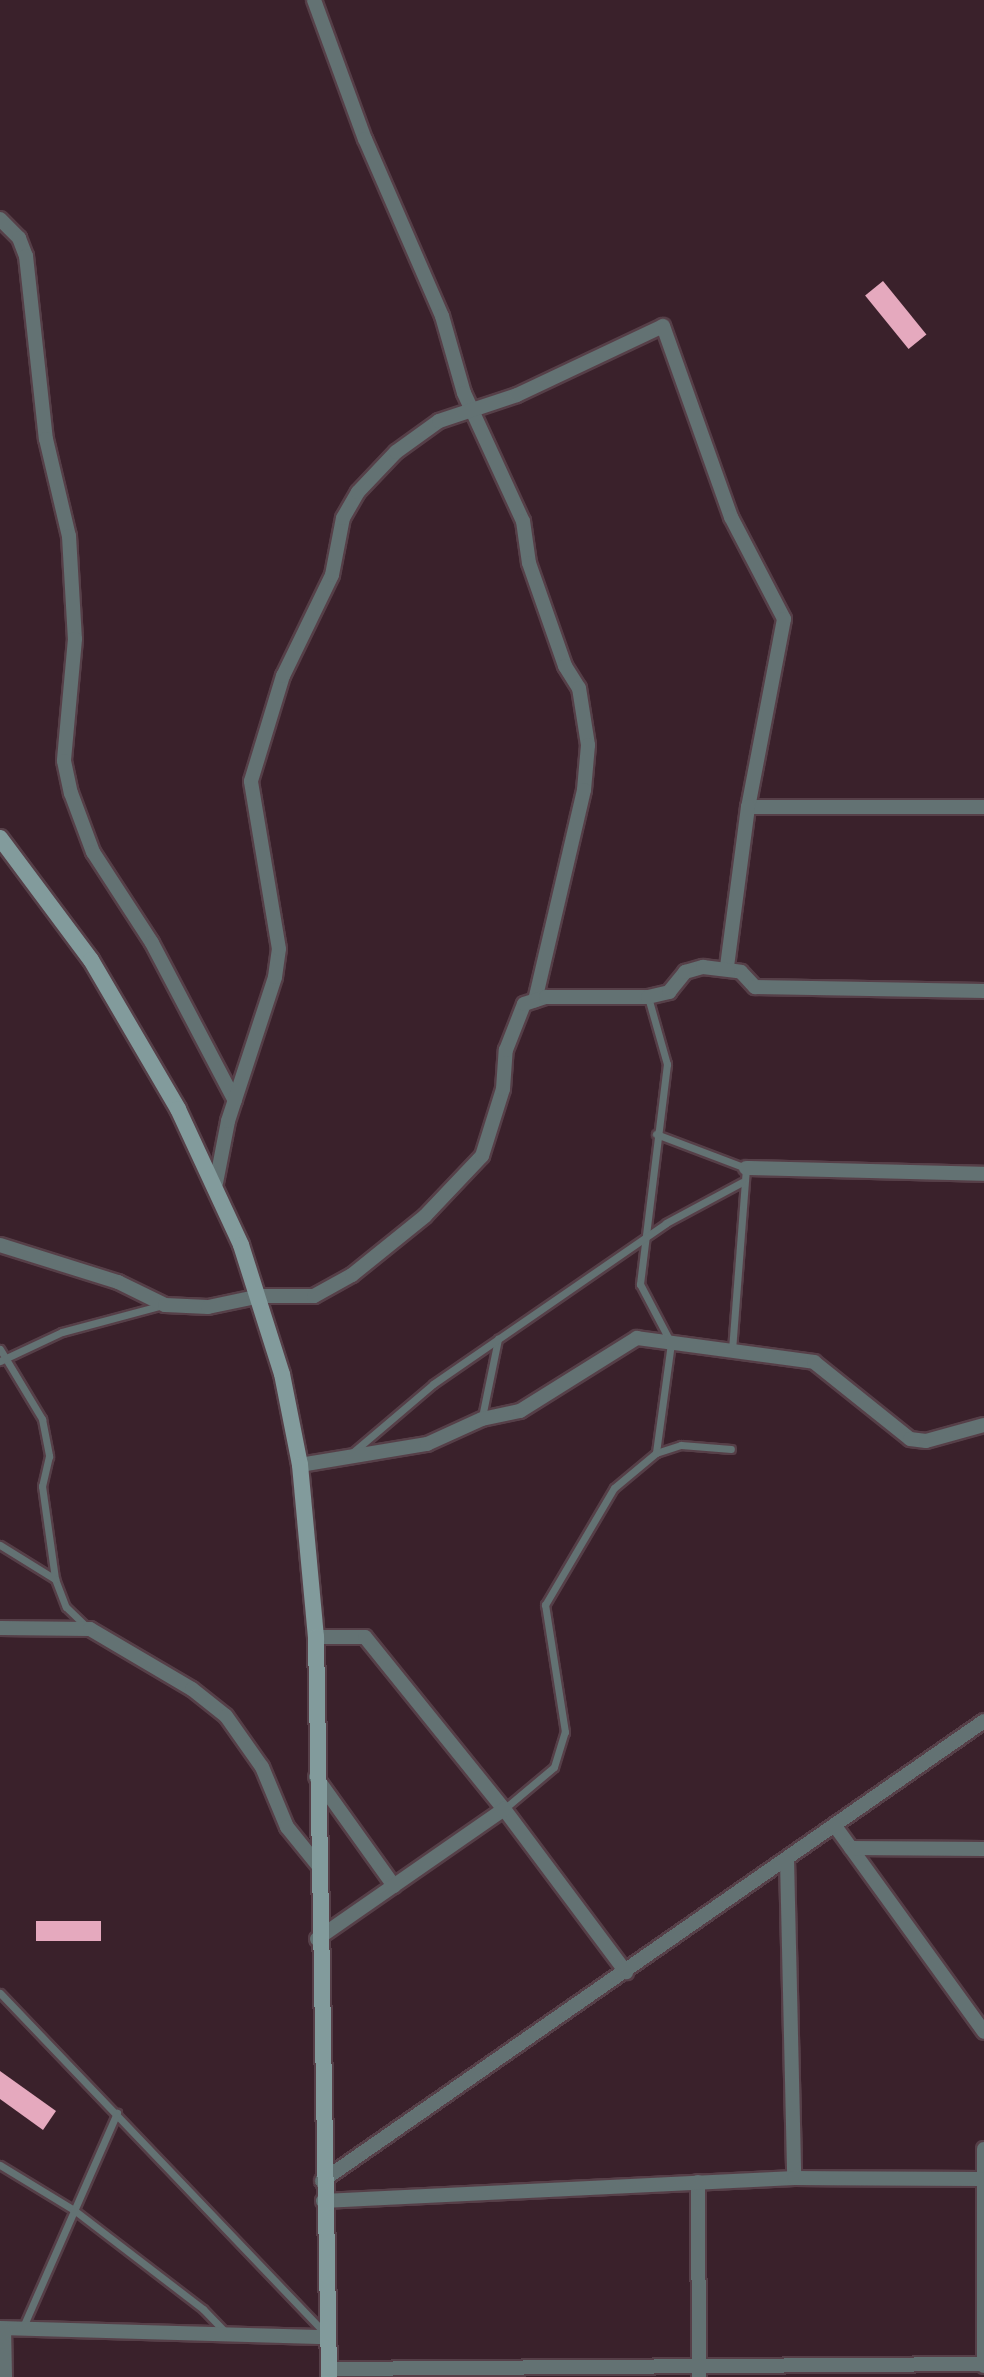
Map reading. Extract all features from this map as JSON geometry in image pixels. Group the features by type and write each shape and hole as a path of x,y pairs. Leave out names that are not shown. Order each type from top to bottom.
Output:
{"street":[{"path":"314,0 365,139 442,316 472,412 523,521 529,563 565,666 579,688 588,745 584,790 535,1000"},
{"path":"0,219 19,238 26,256 46,439 69,536 75,639 64,761 71,793 93,852 152,943 235,1101"},
{"path":"216,1183 235,1101 275,977 279,949 251,781 283,676 316,614 332,575 343,518 358,492 396,452 439,421 472,412 663,326 731,517 784,619 748,807 727,967"},
{"path":"748,807 984,807"},
{"path":"0,838 91,960 216,1183 260,1296 300,1465 316,1637 317,1939 329,2373 885,2371 983,2365 984,2149"},
{"path":"0,1245 118,1282 165,1305 208,1307 260,1296 314,1296 332,1289 425,1216 466,1175 492,1137 516,1019 524,1004 535,1000 648,997 669,992 685,972 727,967 755,987 984,991"},
{"path":"744,1175 984,1174"},
{"path":"300,1465 427,1444 482,1419 520,1411 637,1338 814,1362 910,1439 926,1441 984,1425"},
{"path":"0,1628 90,1629 192,1689 226,1716 262,1767 287,1827 317,1864"},
{"path":"316,1637 365,1637 504,1809 626,1972"},
{"path":"322,2181 984,1721"},
{"path":"316,1776 394,1886"},
{"path":"317,1939 504,1809"},
{"path":"835,1826 984,2032"},
{"path":"851,1848 984,1849"},
{"path":"787,1859 794,2178"},
{"path":"323,2201 794,2178 982,2179"},
{"path":"698,2182 699,2373"},
{"path":"5,2377 2,2328 328,2337"}],"lane":[{"path":"648,997 667,1064 640,1284 671,1343 656,1453"},
{"path":"656,1134 744,1175"},
{"path":"347,1457 433,1384 648,1236 744,1175"},
{"path":"732,1351 744,1175"},
{"path":"4,1360 62,1332 165,1305"},
{"path":"482,1419 498,1339"},
{"path":"0,1349 42,1419 49,1456 42,1486 55,1579 66,1607 90,1629"},
{"path":"504,1809 554,1767 565,1732 545,1605 614,1488 656,1453 681,1445 731,1449"},
{"path":"0,1545 55,1579"},
{"path":"0,1993 328,2337"},
{"path":"22,2329 117,2113"},
{"path":"0,2165 74,2210 203,2309 227,2334"}],"building":[{"path":"883,281 926,335 909,349 865,295"},
{"path":"36,1921 101,1921 101,1941 36,1941"},
{"path":"0,2071 56,2111 43,2130 0,2099"}]}
